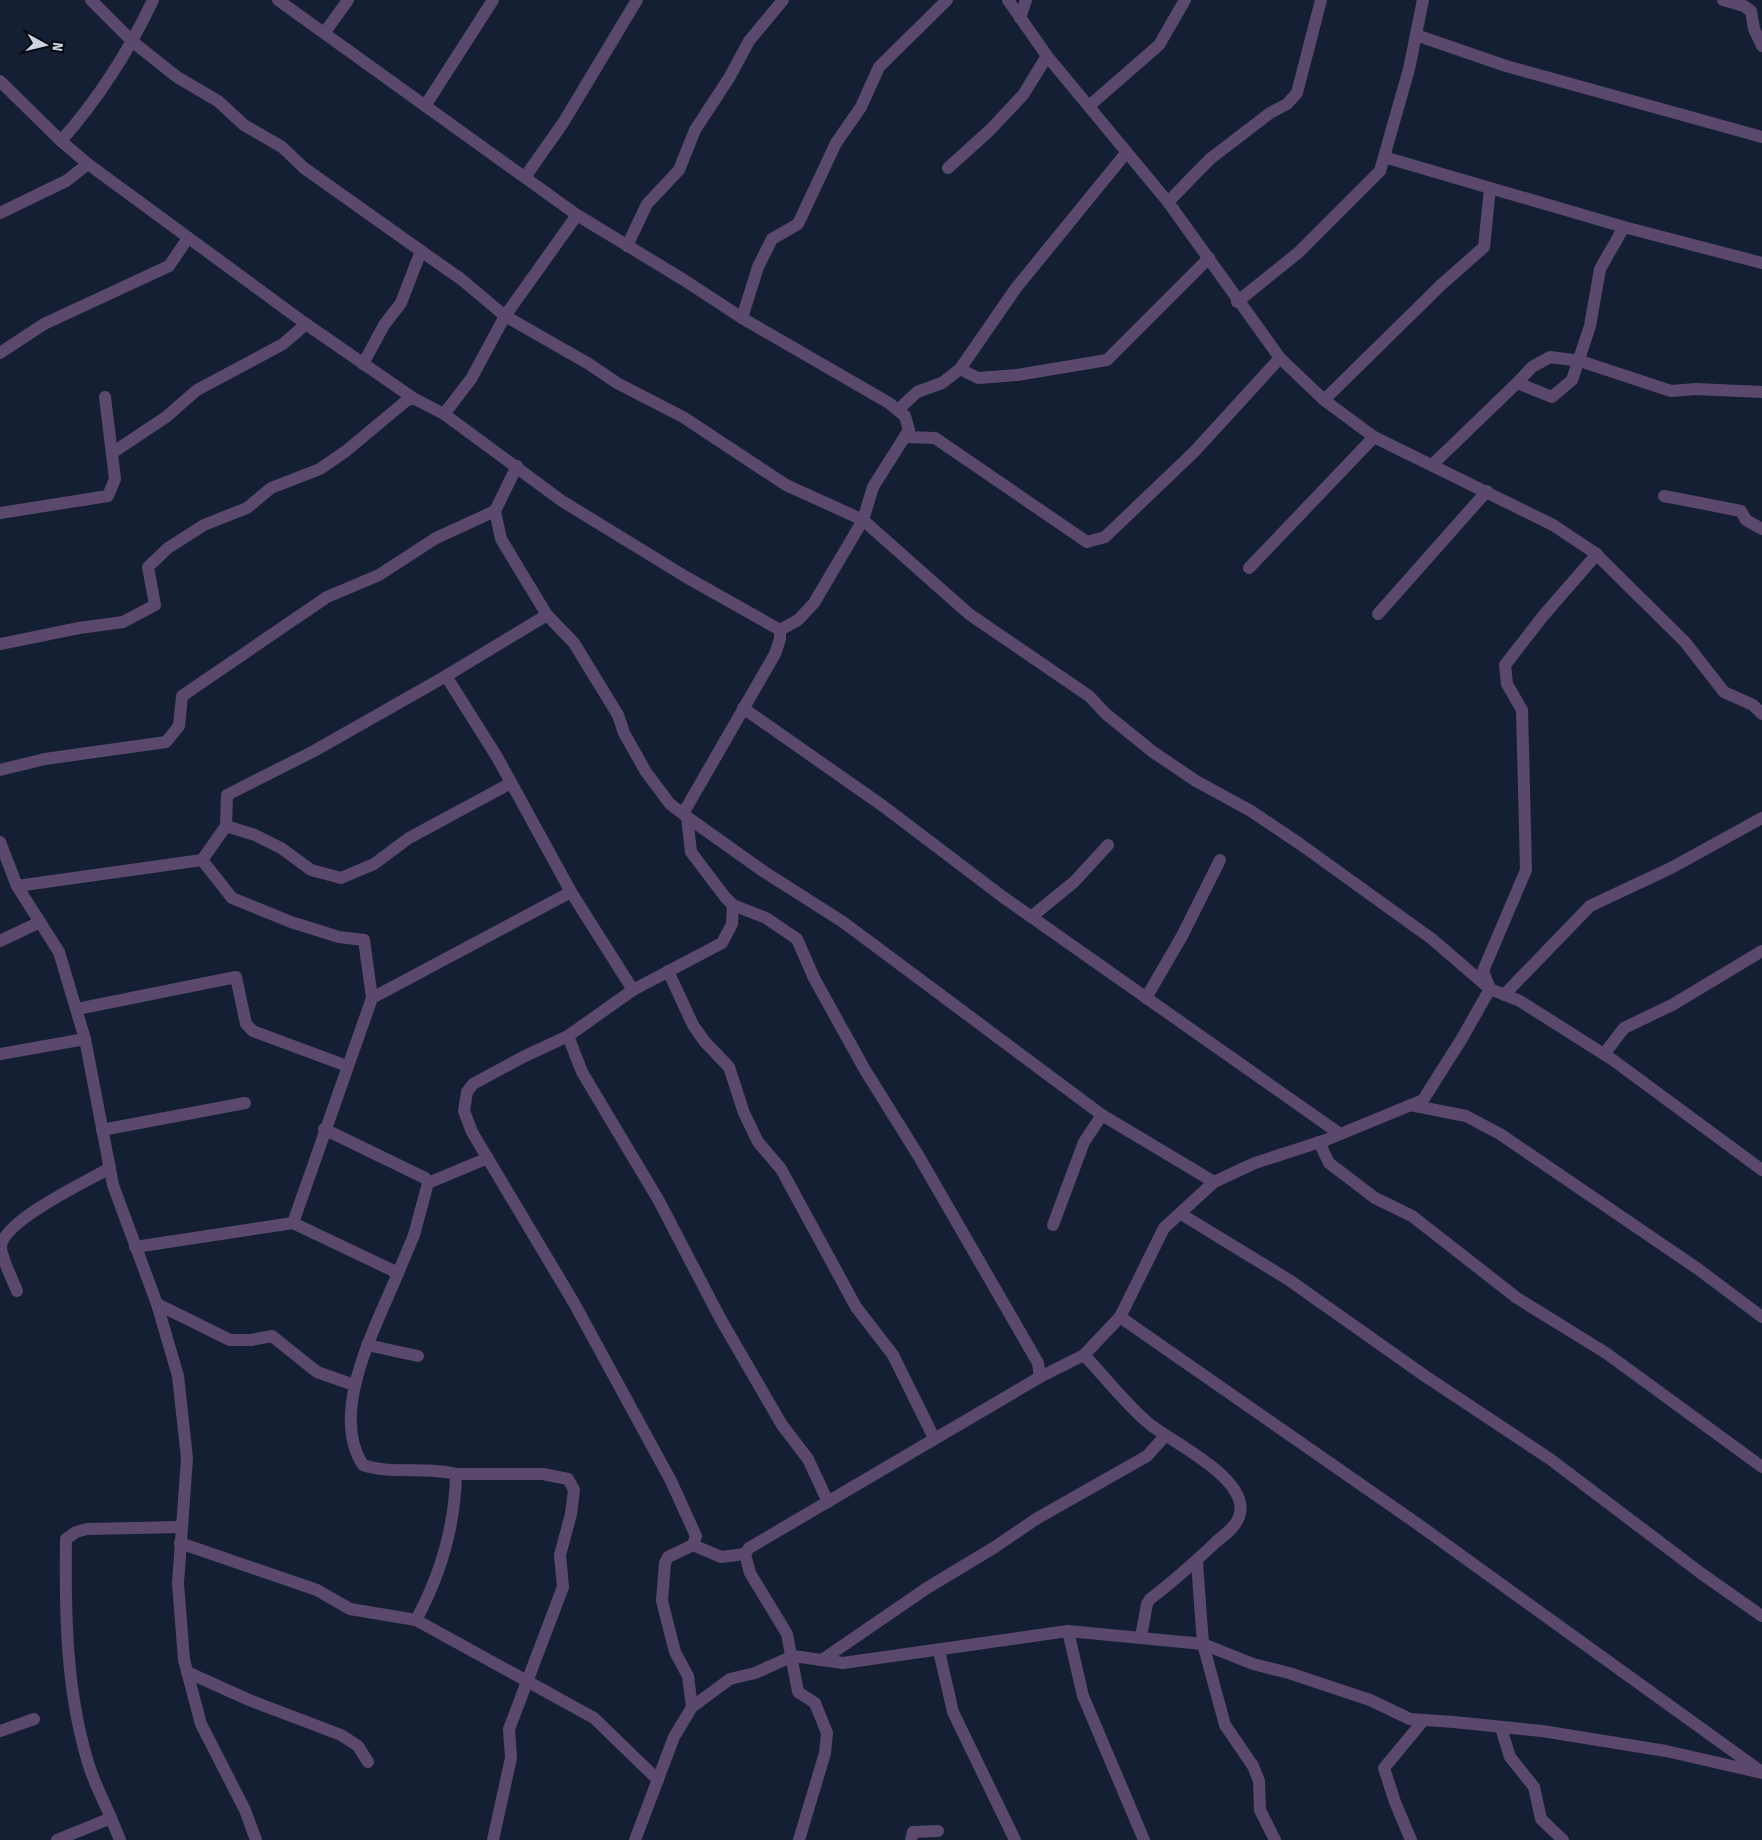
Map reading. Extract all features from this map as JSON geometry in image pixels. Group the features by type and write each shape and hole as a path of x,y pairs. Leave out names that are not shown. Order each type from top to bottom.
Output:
{"street":[{"path":"91,0 133,42 177,78 218,101 244,125 282,148 304,168 461,279 505,316 589,364 617,384 683,417 786,485 863,520 969,614 1088,696 1106,714 1153,752 1196,780 1251,811 1424,933 1490,989 1520,1001 1604,1054 1762,1170"},
{"path":"61,141 83,116 133,42 153,0"},
{"path":"278,0 325,32 577,216 684,280 742,318 856,383 905,416 909,424 906,437 874,487 863,520 814,603 798,620 780,630"},
{"path":"325,32 348,0"},
{"path":"425,106 493,0"},
{"path":"524,177 563,123 637,0"},
{"path":"627,246 648,204 679,170 695,130 730,78 749,41 783,0"},
{"path":"742,318 758,267 772,239 798,224 836,143 862,107 879,67 947,0"},
{"path":"1008,0 1047,56 1168,202 1280,358 1324,400 1374,437 1553,525 1597,554 1685,642 1724,692 1753,705 1762,714"},
{"path":"1020,18 1026,0"},
{"path":"1089,106 1159,45 1185,0"},
{"path":"1168,202 1210,159 1270,113 1287,104 1297,92 1321,0"},
{"path":"1238,302 1299,252 1380,171 1409,69 1423,0"},
{"path":"1723,0 1745,3 1750,11 1754,29 1762,46"},
{"path":"1416,35 1506,66 1762,137"},
{"path":"948,168 990,130 1023,95 1047,56"},
{"path":"0,81 61,141 88,164 306,324 413,398 444,414 562,500 686,577 780,630"},
{"path":"898,410 917,392 942,382 960,369 1016,288 1126,153"},
{"path":"1384,158 1624,227 1762,263"},
{"path":"0,213 66,181 88,164"},
{"path":"1324,400 1441,285 1484,248 1490,188"},
{"path":"444,414 471,379 505,316 577,216"},
{"path":"1517,383 1552,397 1572,380 1580,361 1590,326 1600,269 1624,227"},
{"path":"0,353 44,324 168,266 188,238"},
{"path":"363,364 384,325 401,303 421,251"},
{"path":"960,369 978,378 1017,375 1106,360 1209,258"},
{"path":"112,453 166,418 197,390 283,344 306,324"},
{"path":"1432,465 1532,368 1550,357 1580,361 1670,391 1696,389 1762,392"},
{"path":"906,437 935,438 1088,542 1106,537 1194,452 1280,358"},
{"path":"0,514 108,496 115,478 104,397"},
{"path":"0,644 79,628 123,622 155,605 148,567 168,548 204,525 247,508 271,488 320,469 346,452 406,401 413,398"},
{"path":"1249,568 1374,437"},
{"path":"517,466 495,511 501,539 547,615 574,643 618,715 624,733 646,772 670,804 763,871 843,922 1102,1114 1214,1182"},
{"path":"1378,614 1487,492"},
{"path":"1664,496 1741,512 1746,520 1762,530"},
{"path":"0,770 45,759 166,742 180,726 182,696 327,597 379,574 436,538 495,511"},
{"path":"1490,989 1483,971 1526,870 1522,710 1507,684 1505,665 1543,616 1597,554"},
{"path":"17,886 202,860 226,826 227,794 314,751 446,676 547,615"},
{"path":"780,630 780,639 775,654 743,708 686,815 691,852 733,905 766,918 797,939 814,978 865,1070 918,1156 1027,1343 1038,1363 1040,1377"},
{"path":"446,676 511,783 571,892 633,990"},
{"path":"743,708 883,806 1031,917 1340,1134"},
{"path":"226,826 255,835 311,870 341,878 374,864 408,838 511,783"},
{"path":"1504,995 1590,906 1671,868 1762,818"},
{"path":"0,842 17,886 59,952 85,1039 110,1168 122,1214 157,1304 179,1382 186,1458 178,1583 180,1628 187,1672 201,1724 245,1810 256,1840"},
{"path":"1031,917 1074,882 1108,845"},
{"path":"202,860 232,898 301,925 338,937 364,940 372,998 324,1129 293,1223"},
{"path":"1146,998 1182,936 1220,860"},
{"path":"372,998 571,892"},
{"path":"692,1707 688,1676 675,1652 662,1601 665,1563 668,1557 693,1545 696,1536 671,1481 574,1303 488,1158 464,1111 467,1092 473,1084 523,1057 568,1036 633,990 722,943 732,924 733,905"},
{"path":"0,941 40,922"},
{"path":"1604,1054 1624,1028 1672,1005 1762,952"},
{"path":"668,971 693,1025 705,1042 729,1068 744,1113 758,1142 781,1169 856,1307 894,1355 934,1438"},
{"path":"77,1009 236,977 246,1024 253,1031 347,1066"},
{"path":"799,1840 825,1753 827,1733 815,1703 798,1692 794,1679 793,1656 787,1634 750,1573 745,1554 749,1548 934,1438 1040,1377 1084,1355 1120,1317 1164,1228 1214,1182 1255,1164 1340,1134 1407,1104 1423,1100 1461,1040 1490,989"},
{"path":"568,1036 582,1072 659,1201 720,1318 782,1425 808,1459 828,1502"},
{"path":"0,1054 85,1039"},
{"path":"102,1130 245,1103"},
{"path":"1407,1104 1466,1116 1500,1134 1690,1264 1762,1317"},
{"path":"1053,1225 1084,1142 1102,1114"},
{"path":"324,1129 425,1178 428,1183 414,1235 367,1345 354,1385 349,1409 352,1432 363,1465 408,1471 443,1470 456,1474 543,1474 568,1480 574,1490 572,1514 560,1555 563,1588 509,1729 511,1758 492,1840"},
{"path":"1318,1142 1329,1164 1376,1198 1412,1216 1517,1298 1606,1354 1762,1467"},
{"path":"428,1183 488,1158"},
{"path":"17,1291 0,1246 3,1238 28,1213 110,1168"},
{"path":"1181,1214 1288,1280 1425,1376 1550,1458 1702,1574 1762,1616"},
{"path":"135,1247 293,1223 398,1273"},
{"path":"157,1304 230,1340 251,1340 272,1336 317,1372 354,1385"},
{"path":"1120,1317 1419,1525 1762,1772"},
{"path":"367,1345 418,1356"},
{"path":"1084,1355 1146,1421 1165,1436 1218,1470 1237,1492 1240,1516 1231,1529 1197,1562 1150,1599 1147,1604 1141,1636"},
{"path":"822,1660 927,1588 995,1548 1036,1519 1148,1456 1165,1436"},
{"path":"416,1620 434,1587 453,1518 456,1474"},
{"path":"120,1840 87,1760 75,1707 67,1650 66,1540 76,1532 87,1529 181,1527"},
{"path":"180,1543 309,1587 350,1609 416,1620 594,1718 658,1780"},
{"path":"693,1545 721,1557 745,1554"},
{"path":"1197,1562 1204,1644 1225,1725 1256,1774 1261,1790 1260,1810 1275,1840"},
{"path":"635,1840 674,1737 692,1707 730,1679 755,1673 793,1656 843,1663 939,1651 1068,1631 1141,1636 1204,1644 1253,1664 1289,1673 1370,1700 1410,1719 1542,1731 1666,1751 1762,1772"},
{"path":"1068,1631 1083,1696 1144,1840"},
{"path":"939,1651 953,1712 1015,1840"},
{"path":"187,1672 249,1700 341,1735 358,1746 368,1762"},
{"path":"0,1731 34,1719"},
{"path":"1411,1840 1395,1802 1384,1768 1423,1721"},
{"path":"1501,1728 1510,1757 1534,1788 1541,1819 1562,1840"},
{"path":"57,1840 111,1818"},
{"path":"911,1840 913,1832 938,1831"}]}
